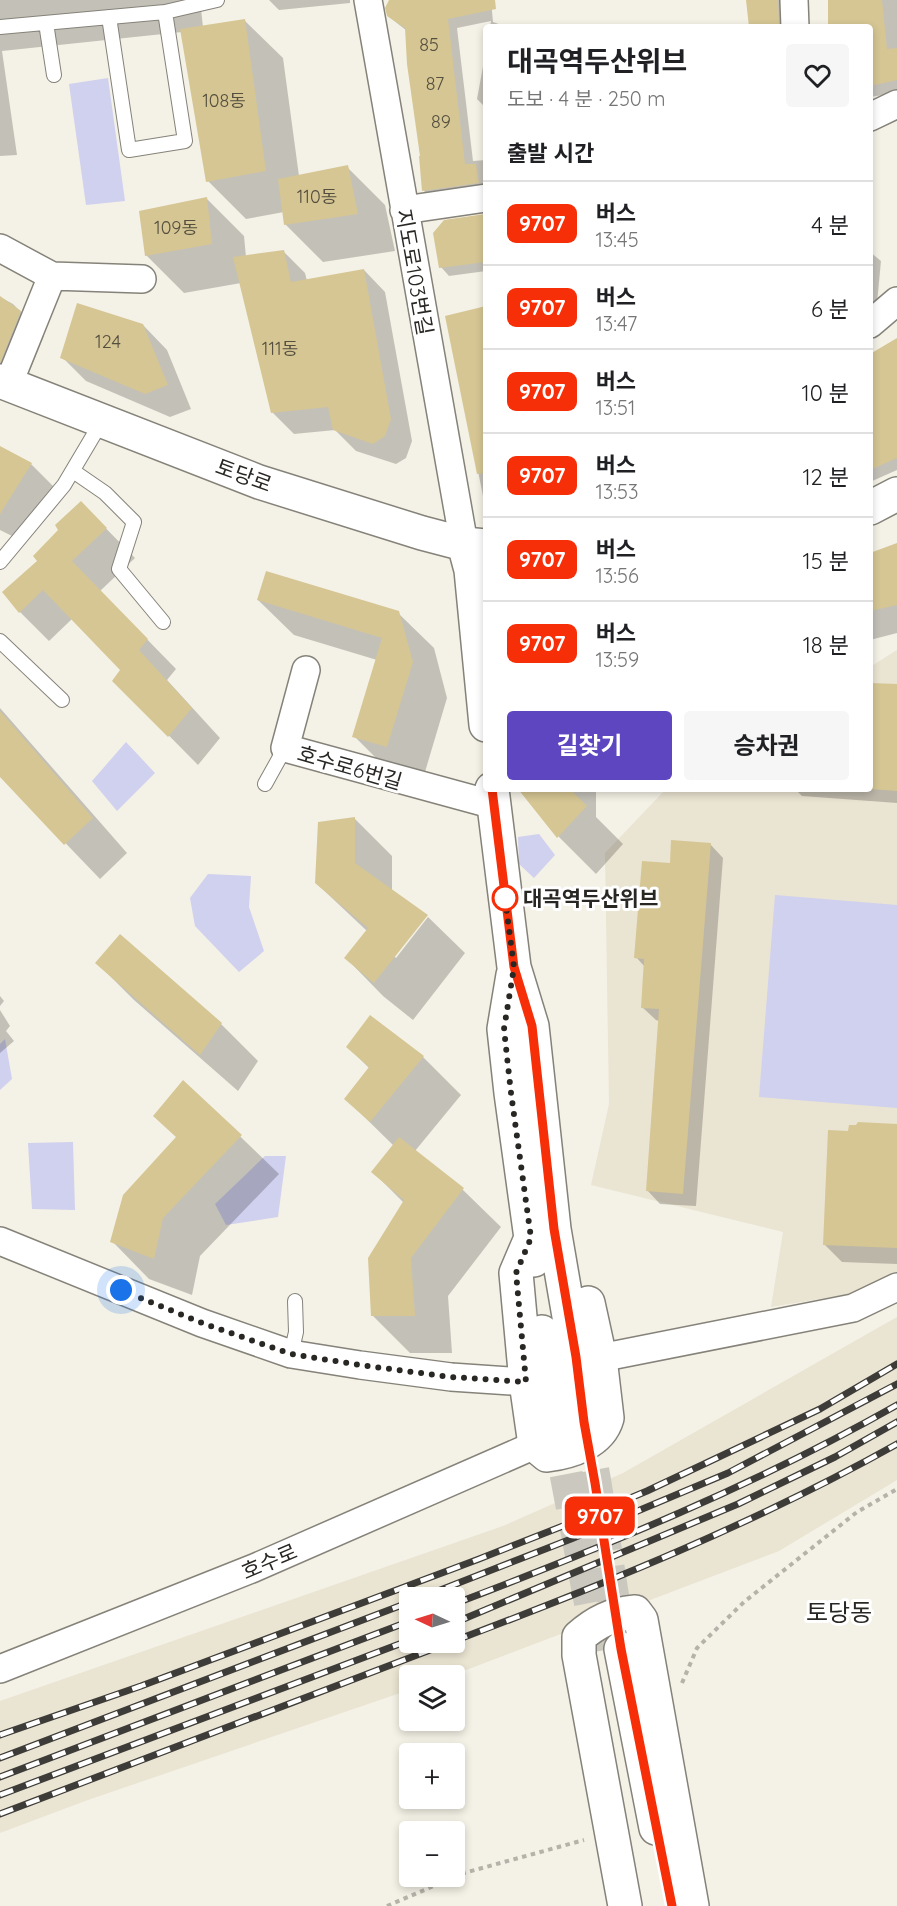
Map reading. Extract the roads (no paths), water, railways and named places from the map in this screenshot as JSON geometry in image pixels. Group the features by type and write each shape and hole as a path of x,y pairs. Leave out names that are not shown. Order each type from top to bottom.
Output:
{"main road":[{"name":"토당로","path":"4,383 259,482 422,533 475,545"},
{"path":"873,506 897,494"},
{"path":"475,545 471,570 483,694"},
{"path":"493,797 514,967 532,1026 543,1234 546,1366 559,1431 547,1455 569,1452 581,1446 605,1425 607,1418 600,1358 580,1268 543,1234"},
{"path":"543,1234 516,1273 526,1382 559,1431"},
{"path":"625,1906 579,1655 579,1637 590,1627 606,1618 621,1613 635,1612 642,1620 692,1906"},
{"path":"645,1906 610,1651 672,1906"}],"street":[{"name":"지도로103번길","path":"368,0 405,210 475,545"},
{"path":"794,0 795,24"},
{"path":"873,116 897,104"},
{"path":"405,210 483,198"},
{"path":"0,248 52,276 142,279"},
{"name":"토당로","path":"4,383 52,276"},
{"path":"873,321 897,301"},
{"name":"호수로6번길","path":"306,670 285,748 453,795 493,797"},
{"path":"0,1240 202,1323 291,1354 440,1375 526,1382"},
{"path":"600,1358 854,1308 897,1287"},
{"name":"호수로","path":"0,1669 254,1568 559,1431"}],"lane":[{"path":"0,27 165,12 216,0"},
{"path":"109,17 129,150 185,141 165,12"},
{"path":"46,23 54,75"},
{"path":"0,562 64,485 102,421"},
{"path":"73,471 105,493 134,522 119,569 163,622"},
{"path":"0,641 62,700"},
{"path":"265,784 285,748"},
{"path":"291,1354 296,1332 295,1301"}],"tunnel":[{"path":"584,1422 620,1644"},
{"path":"557,1426 600,1653"}],"railway":[{"path":"0,1735 141,1686 568,1524 647,1491 820,1409 897,1364"},
{"path":"448,1587 571,1539 728,1473 897,1384"},
{"path":"465,1600 680,1513 790,1462 897,1405"},
{"path":"465,1618 738,1504 835,1457 897,1422"},
{"path":"465,1637 679,1551 790,1500 897,1444"},
{"path":"0,1758 399,1606"},
{"path":"0,1777 399,1625"},
{"path":"0,1795 399,1644"},
{"path":"0,1814 422,1653"}],"place":[{"name":"대곡역두산위브","path":"505,898"}],"district":[{"name":"토당동","path":"839,1612"}]}
